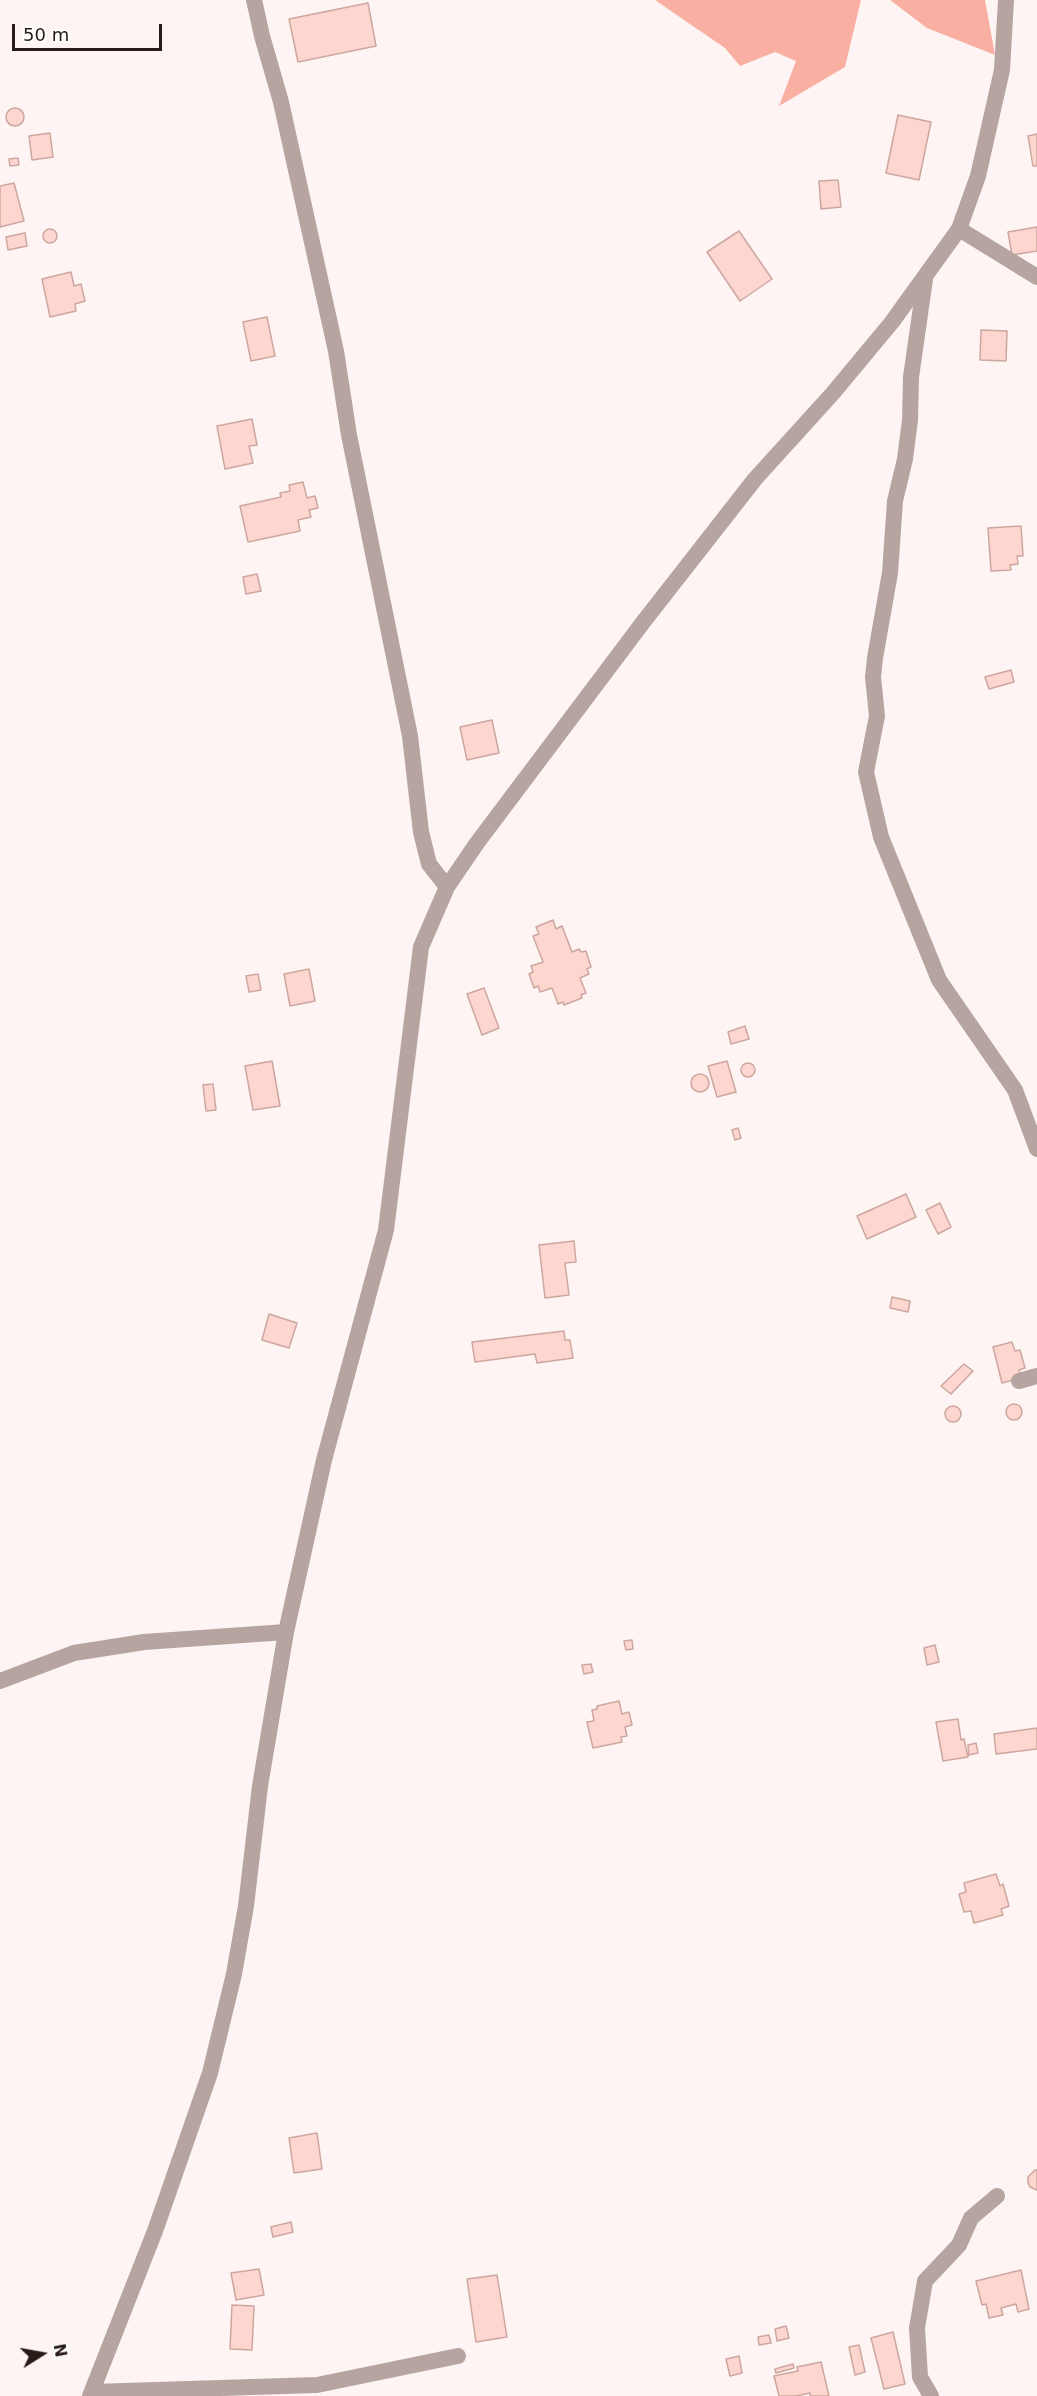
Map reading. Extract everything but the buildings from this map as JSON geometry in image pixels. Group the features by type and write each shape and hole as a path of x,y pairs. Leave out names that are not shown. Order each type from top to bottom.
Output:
{"street":[{"path":"254,0 281,102 336,351 349,435 410,736 421,832 429,864 447,887"},
{"path":"458,2356 317,2385 91,2394 155,2231 210,2073 234,1974 246,1906 260,1786 286,1632 324,1460 386,1230 421,947 447,887 477,843 651,612 755,479 833,393 892,322 958,229 978,176 1002,70 1006,0"},
{"path":"958,229 1037,278"},
{"path":"926,275 911,377 910,420 905,459 895,501 890,573 875,658 873,677 877,716 866,772 881,837 939,980 1015,1090 1027,1117 1037,1149"},
{"path":"1019,1381 1037,1376"},
{"path":"0,1680 74,1653 144,1642 286,1632"},
{"path":"932,2396 920,2377 917,2328 925,2281 959,2245 971,2218 997,2196"}],"shaded area":[{"path":"655,0 861,0 845,67 779,106 796,61 775,52 740,66 725,48"},
{"path":"890,0 985,0 995,55 927,28"}]}
